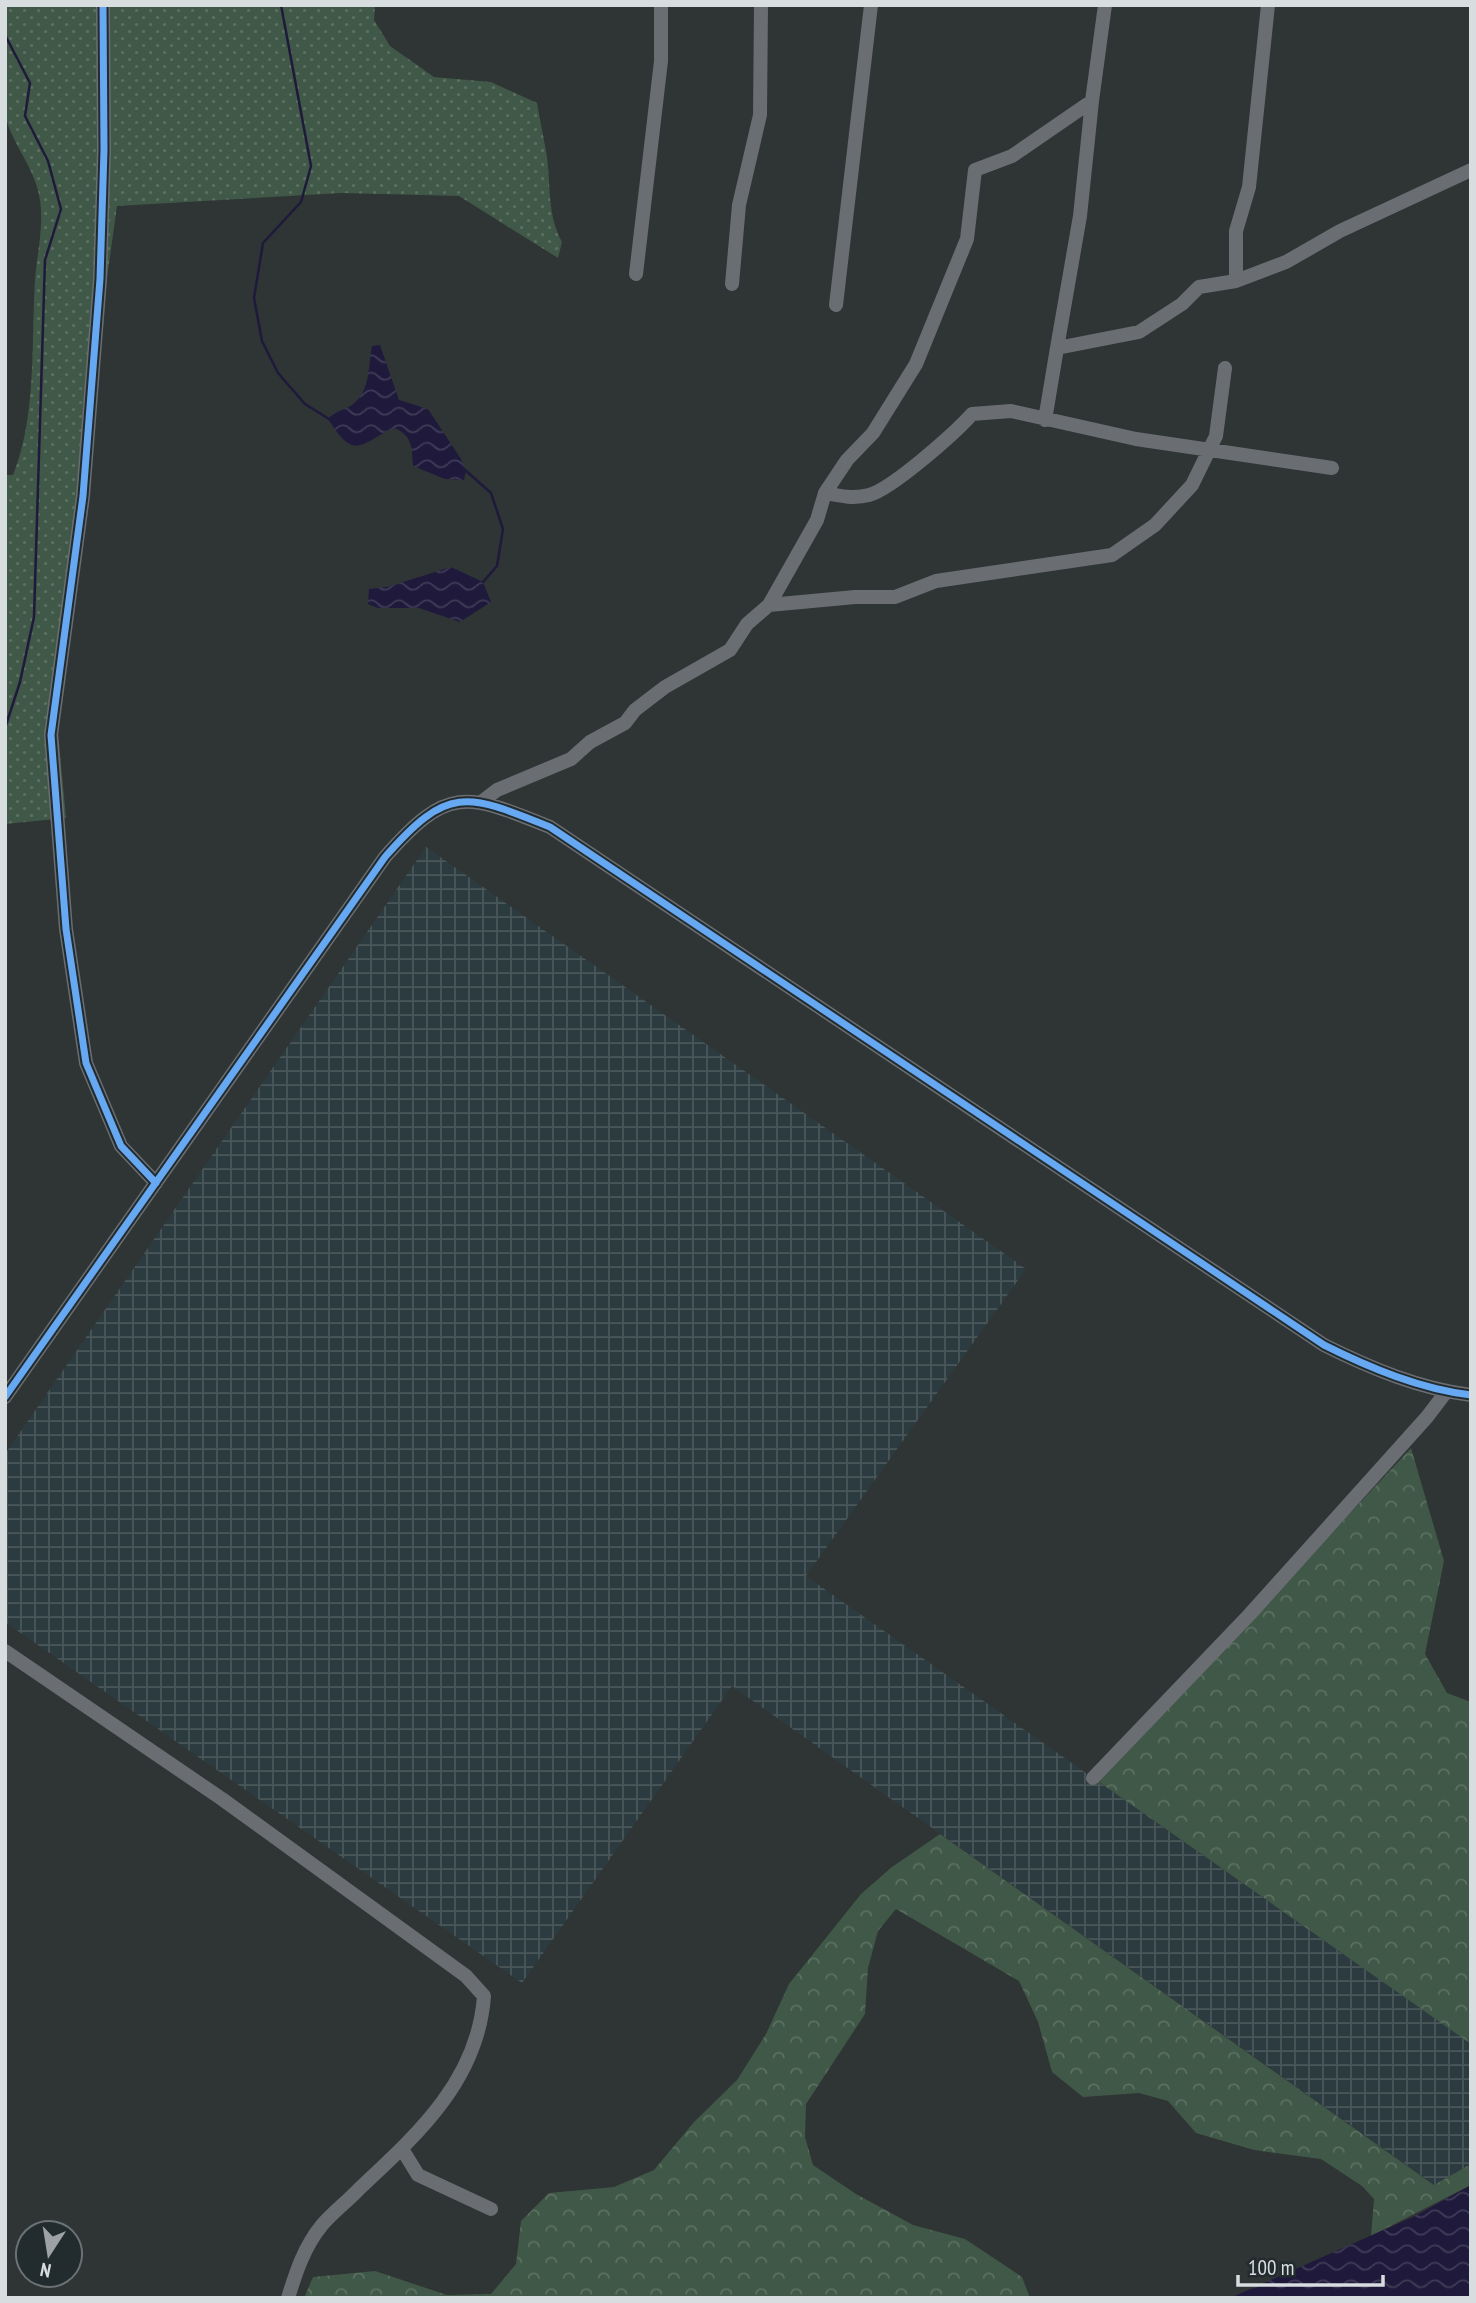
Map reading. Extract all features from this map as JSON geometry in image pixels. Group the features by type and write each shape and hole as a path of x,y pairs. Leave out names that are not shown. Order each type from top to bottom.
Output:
{"street":[{"path":"103,5 104,150 100,279 83,496 51,735 66,929 86,1063 121,1146 156,1183"},
{"path":"636,274 661,61 661,5"},
{"path":"732,284 739,205 761,115 761,5"},
{"path":"836,305 871,5"},
{"path":"1045,420 1080,216 1105,5"},
{"path":"1236,281 1236,231 1249,187 1268,5"},
{"path":"480,803 497,790 571,759 590,742 625,723 635,710 665,687 730,650 747,624 769,605 817,520 825,494 847,460 873,433 916,364 967,239 975,170 1012,156 1092,102"},
{"path":"1057,348 1139,332 1182,304 1199,287 1236,281 1286,262 1340,231 1471,170"},
{"path":"769,605 855,597 895,597 936,581 1112,555 1155,525 1192,485 1216,436 1224,368"},
{"path":"825,494 852,498 872,495 952,437 972,414 1011,411 1136,439 1332,468"},
{"path":"5,1397 385,856 416,821 436,808 457,802 502,808 550,827 1324,1345 1362,1364 1446,1392 1471,1395"},
{"path":"1093,1778 1250,1614 1427,1417 1446,1392"},
{"path":"5,1651 233,1807 467,1976 484,1996 482,2026 448,2098 402,2149 321,2226 300,2259 288,2298"},
{"path":"402,2149 418,2175 491,2209"}],"shaded area":[{"path":"426,847 1026,1269 806,1576 1471,2044 1471,2164 1435,2185 732,1686 522,1983 5,1622 5,1454"}],"green space":[{"path":"5,5 375,5 374,20 390,46 434,77 491,82 537,103 547,157 552,211 562,242 558,258 459,196 342,193 117,206 107,278 92,452 58,732 66,818 5,824 5,475 13,475 26,428 32,379 35,280 41,220 38,189 11,132 5,112"},
{"path":"1411,1448 1444,1561 1425,1654 1447,1693 1471,1702 1471,2044 1099,1782"},
{"path":"940,1834 1434,2185 1471,2164 1471,2185 1371,2236 1374,2199 1362,2186 1321,2159 1254,2150 1196,2133 1168,2101 1139,2093 1083,2097 1052,2072 1038,2022 1019,1981 896,1909 878,1931 868,1968 865,2014 806,2104 805,2137 813,2165 856,2194 913,2225 965,2239 1022,2277 1030,2298 304,2298 313,2277 375,2271 447,2295 491,2294 516,2264 521,2221 549,2193 614,2187 654,2170 694,2122 737,2080 766,2034 789,1984 861,1894 892,1867"}],"water":[{"path":"380,345 399,400 428,409 461,459 466,471 464,480 445,479 413,466 408,438 394,428 358,446 345,441 328,419 352,405 363,393 372,346"},
{"path":"451,567 483,582 491,602 460,622 419,608 378,608 368,604 369,589 387,587"},
{"path":"1471,2185 1471,2298 1230,2298 1415,2216"}],"waterway":[{"path":"281,5 311,166 301,202 263,243 254,298 262,341 278,373 305,404 329,419"},
{"path":"5,35 30,83 25,116 48,161 61,209 45,260 34,617 20,682 5,728"},
{"path":"465,470 491,493 503,529 497,566 483,582"}],"cycle path":[{"path":"103,5 104,150 100,279 83,496 51,735 66,929 86,1063 121,1146 156,1183"},
{"path":"5,1397 385,857 426,817 443,807 460,802 498,807 550,827 1324,1345 1396,1376 1433,1388 1471,1395"}]}
